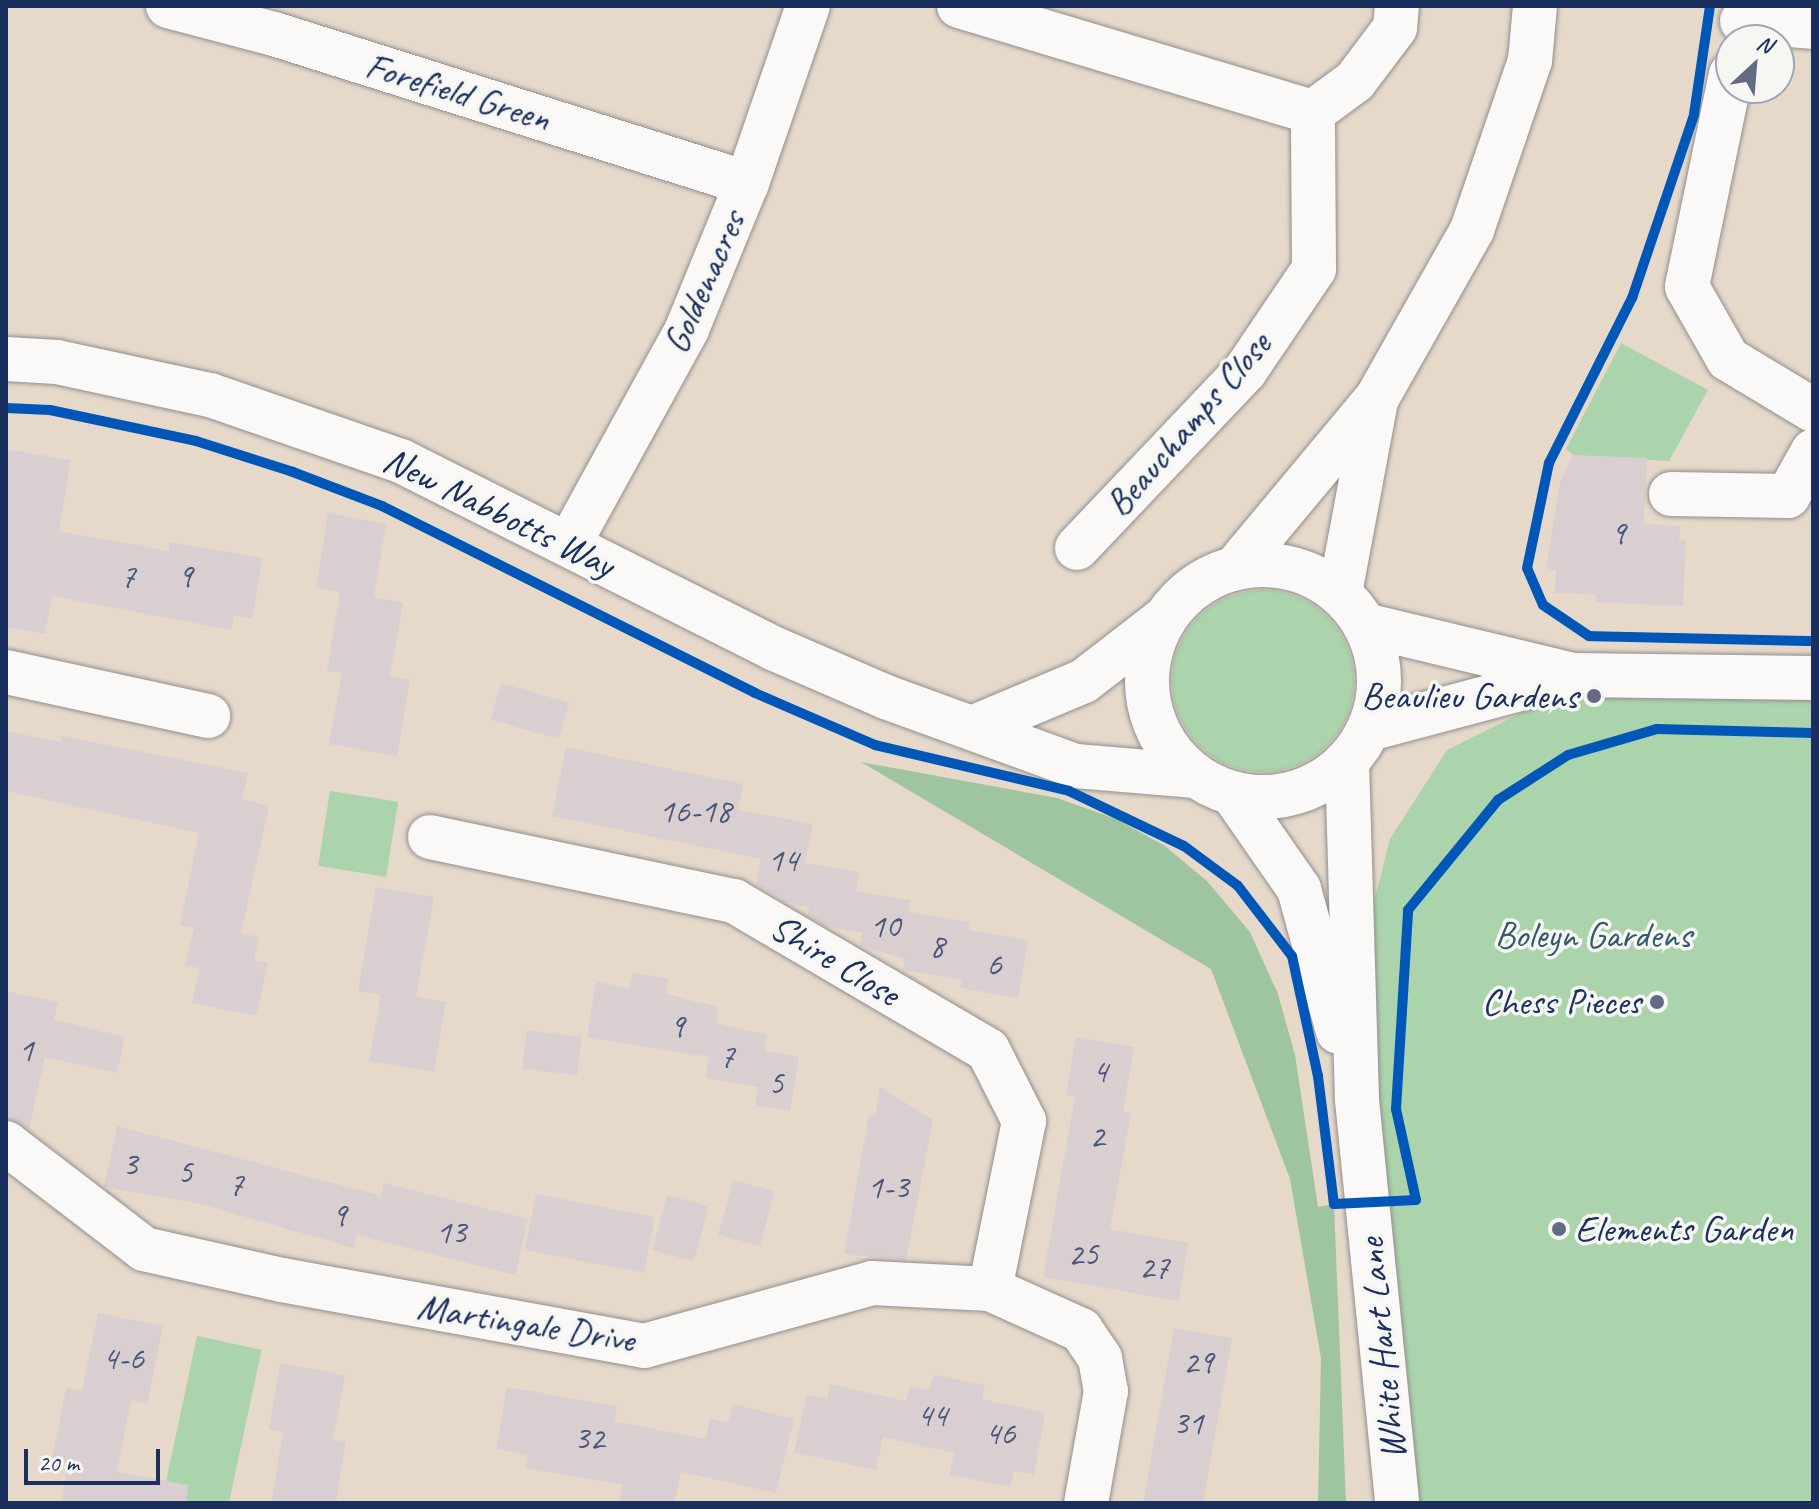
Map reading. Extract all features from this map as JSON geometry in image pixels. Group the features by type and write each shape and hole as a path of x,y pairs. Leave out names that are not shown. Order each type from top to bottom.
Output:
{"street":[{"name":"Forefield Green","path":"168,6 278,20 747,183"},
{"name":"Goldenacres","path":"569,544 687,329 747,183 808,6"},
{"path":"959,6 1313,112 1355,81 1395,28 1397,6"},
{"path":"1236,567 1377,398 1472,230 1530,61 1535,6"},
{"path":"1741,22 1813,27"},
{"path":"1725,104 1687,287 1728,359 1813,410"},
{"name":"Beauchamps Close","path":"1077,548 1245,371 1314,269 1313,112"},
{"name":"New Nabbotts Way","path":"6,359 57,362 210,395 401,461 775,649 972,728 1076,766 1214,785"},
{"path":"1353,609 1377,398"},
{"path":"1671,494 1788,496 1813,451"},
{"path":"972,728 1084,681 1164,619 1191,589 1236,567 1276,565 1315,576 1353,609 1379,664 1379,691 1358,746"},
{"path":"1353,609 1574,675 1813,678"},
{"path":"1164,619 1154,639 1146,679 1152,718 1168,748 1214,785 1274,797 1314,786 1358,746 1574,675"},
{"path":"6,672 208,716"},
{"name":"White Hart Lane","path":"1358,746 1357,1100 1397,1503"},
{"name":"White Hart Lane","path":"1214,785 1299,889 1357,1100"},
{"name":"Shire Close","path":"430,837 734,901 988,1050 1024,1121 990,1289"},
{"name":"Martingale Drive","path":"6,1143 144,1249 296,1283 644,1346 872,1283 990,1289 1081,1330 1100,1358 1106,1391 1086,1503"}],"green space":[{"path":"1621,343 1708,390 1669,461 1573,455 1566,449"},
{"path":"1263,590 1298,597 1327,617 1347,646 1354,681 1347,716 1327,745 1298,765 1263,772 1228,765 1199,745 1179,716 1172,681 1179,646 1199,617 1228,597"},
{"name":"Boleyn Gardens","path":"1569,689 1813,690 1813,1503 1420,1503 1380,1113 1371,914 1390,839 1447,750"},
{"path":"861,762 1057,798 1116,819 1165,846 1207,881 1250,932 1278,994 1295,1055 1318,1207 1334,1204 1346,1503 1318,1503 1321,1358 1290,1179 1211,969"},
{"path":"330,791 398,802 386,877 318,866"},
{"path":"197,1336 262,1350 229,1503 162,1502"}],"building":[{"path":"6,449 71,460 59,531 169,551 170,542 263,558 252,618 234,615 231,630 52,596 45,634 6,627"},
{"path":"1573,455 1647,458 1644,524 1680,526 1679,540 1686,540 1683,606 1595,602 1596,594 1555,593 1556,570 1546,569 1560,482"},
{"path":"328,513 386,524 374,597 403,603 390,676 410,679 397,756 329,744 342,673 327,671 340,592 316,588"},
{"path":"501,683 569,703 559,739 491,720"},
{"path":"6,731 61,742 62,736 248,773 242,799 269,806 241,933 259,937 254,961 268,963 256,1016 192,1003 200,968 185,965 194,928 180,925 199,833 6,791"},
{"path":"566,747 743,784 738,810 813,824 805,863 859,872 856,891 911,900 909,912 970,922 969,930 1028,940 1018,998 960,988 962,980 903,970 905,959 860,946 862,933 827,927 808,915 809,907 785,902 756,885 761,859 552,816"},
{"path":"376,887 434,897 416,997 446,1002 434,1072 369,1061 381,995 358,991"},
{"path":"633,973 668,978 666,994 718,1007 716,1023 767,1035 765,1051 799,1057 790,1111 755,1105 758,1087 706,1078 709,1057 587,1037 596,982 629,988"},
{"path":"6,991 58,1002 54,1020 125,1037 117,1073 45,1057 29,1129 6,1119"},
{"path":"527,1030 582,1037 577,1075 522,1069"},
{"path":"1076,1037 1134,1047 1123,1111 1131,1113 1110,1229 1188,1243 1179,1301 1043,1277 1075,1097 1066,1095"},
{"path":"880,1087 933,1120 906,1260 844,1254 869,1115 875,1116"},
{"path":"117,1126 381,1196 384,1183 528,1219 515,1275 357,1235 354,1248 200,1204 104,1187"},
{"path":"733,1180 775,1191 760,1246 718,1235"},
{"path":"536,1194 655,1217 644,1273 525,1250"},
{"path":"667,1195 709,1206 694,1261 652,1250"},
{"path":"98,1313 163,1326 147,1404 131,1400 117,1472 188,1485 186,1503 61,1503 69,1462 52,1459 66,1388 82,1391"},
{"path":"1174,1328 1232,1338 1203,1503 1143,1503"},
{"path":"280,1363 345,1375 333,1440 346,1442 336,1503 271,1503 283,1432 269,1429"},
{"path":"934,1375 985,1385 982,1399 1045,1413 1034,1475 1014,1471 1010,1487 949,1475 954,1453 883,1437 876,1470 794,1452 807,1395 827,1399 830,1384 906,1401 910,1386 929,1390"},
{"path":"507,1387 617,1406 614,1421 705,1439 710,1418 728,1423 733,1404 794,1419 776,1493 681,1472 674,1503 619,1503 623,1485 526,1468 528,1455 496,1449"}],"cycle path":[{"path":"1710,6 1694,115 1632,298 1549,463 1527,568 1543,605 1589,636 1813,641"},
{"path":"6,408 50,410 196,441 293,472 382,506 755,693 875,745 1069,791 1184,846 1238,886 1292,956 1318,1076 1334,1204 1416,1200 1396,1109 1408,910 1498,800 1568,755 1657,729 1813,733"}],"place":[{"name":"Beaulieu Gardens","path":"1594,696"},
{"name":"Chess Pieces","path":"1657,1002"},
{"name":"Elements Garden","path":"1559,1229"}]}
